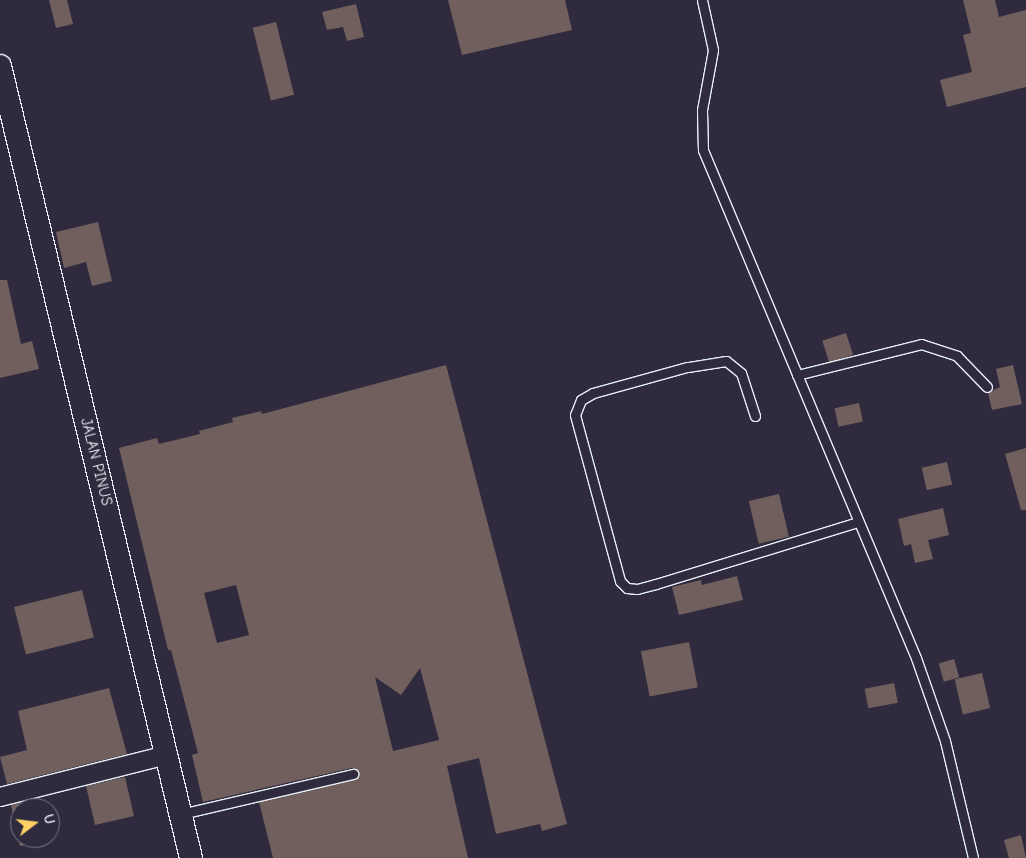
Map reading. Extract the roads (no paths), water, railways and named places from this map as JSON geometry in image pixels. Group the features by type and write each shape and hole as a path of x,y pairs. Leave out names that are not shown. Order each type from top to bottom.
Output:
{"street":[{"name":"JALAN PINUS","path":"0,66 191,858"},
{"path":"0,797 167,755"}],"lane":[{"path":"702,0 713,50 702,110 703,150 932,700 973,858"},
{"path":"797,375 921,344 958,356 987,387"},
{"path":"754,416 741,374 726,361 687,367 612,388 581,400 575,415 620,581 627,588 637,589 857,522"},
{"path":"181,814 353,774"}]}
